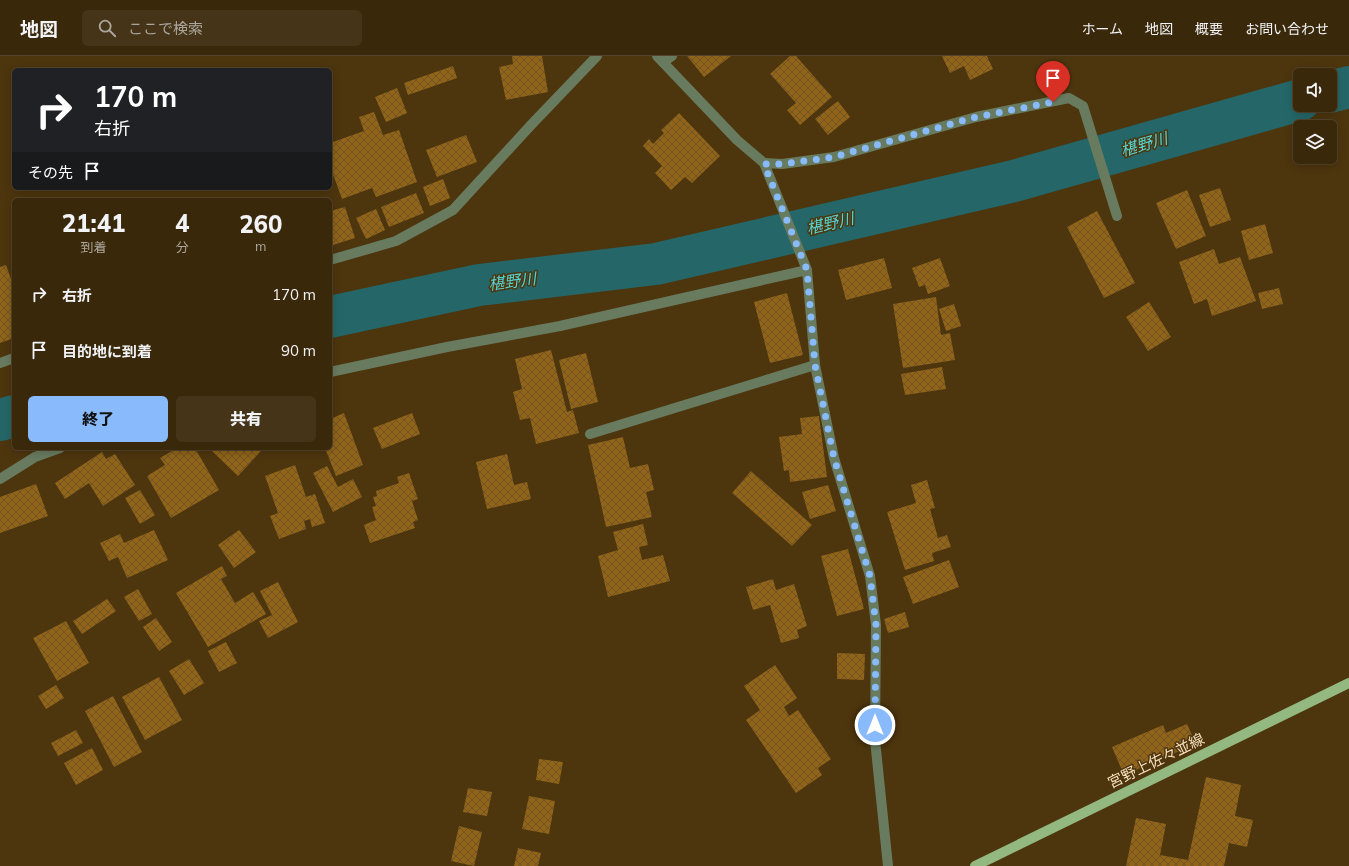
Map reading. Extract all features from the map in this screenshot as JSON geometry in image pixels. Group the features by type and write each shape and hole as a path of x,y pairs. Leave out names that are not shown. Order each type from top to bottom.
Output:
{"main road":[{"name":"宮野上佐々並線","path":"975,866 1349,683"}],"street":[{"path":"332,259 396,241 453,210 597,56"},
{"path":"672,56 660,59 737,140 764,164 805,266 815,365 834,458 870,576 876,625 875,740 888,866"},
{"path":"764,164 782,164 834,157 976,117 1069,98 1083,106 1117,216"},
{"path":"332,372 446,347 560,326 805,266"},
{"path":"0,364 12,359"},
{"path":"590,434 815,365"},
{"path":"0,478 35,457 54,450"}],"building":[{"path":"512,56 542,56 548,92 506,100 499,67 513,64"},
{"path":"687,56 731,56 704,77"},
{"path":"790,56 796,56 832,97 800,125 787,110 796,103 770,74"},
{"path":"942,56 987,56 993,69 970,80 964,66 950,73"},
{"path":"453,66 457,78 408,95 404,83"},
{"path":"397,88 407,113 386,122 375,97"},
{"path":"838,101 850,117 828,135 815,119"},
{"path":"374,112 383,135 399,130 417,182 376,197 372,188 342,199 332,172 332,142 364,131 359,117"},
{"path":"679,113 720,156 692,183 685,177 671,190 655,173 662,166 643,146 649,139 653,144 664,133 661,130"},
{"path":"466,135 477,162 437,177 426,150"},
{"path":"443,179 450,198 430,206 423,187"},
{"path":"1220,188 1231,220 1210,227 1199,195"},
{"path":"1187,190 1206,236 1176,249 1156,203"},
{"path":"416,193 424,213 389,227 381,207"},
{"path":"345,207 355,238 333,245 332,210"},
{"path":"376,209 385,230 366,239 356,218"},
{"path":"1097,211 1135,283 1104,298 1067,227"},
{"path":"1265,224 1273,253 1249,260 1241,231"},
{"path":"1214,249 1219,264 1240,257 1256,301 1212,316 1207,299 1194,304 1179,262"},
{"path":"884,258 892,288 846,300 838,270"},
{"path":"940,258 950,286 928,294 925,285 919,287 912,268"},
{"path":"6,265 12,282 12,339 0,343 0,267"},
{"path":"1279,288 1283,304 1262,309 1258,293"},
{"path":"787,293 803,355 770,363 754,302"},
{"path":"936,297 941,335 950,333 955,360 903,368 893,304"},
{"path":"1149,302 1171,337 1148,351 1126,317"},
{"path":"954,304 961,326 946,331 939,309"},
{"path":"551,350 567,412 573,410 579,433 536,444 530,418 520,420 513,392 522,389 515,359"},
{"path":"586,353 598,402 571,409 559,360"},
{"path":"942,367 946,389 905,395 901,374"},
{"path":"344,413 363,465 336,476 326,450 332,450 332,418"},
{"path":"412,413 420,434 382,449 373,428"},
{"path":"819,416 827,477 790,482 789,470 784,471 779,437 802,434 800,418"},
{"path":"623,437 630,468 648,464 654,490 646,492 652,517 606,527 588,445"},
{"path":"174,450 196,450 219,490 171,518 147,476 165,465 160,458"},
{"path":"213,450 262,450 238,476 212,451"},
{"path":"102,452 106,459 115,454 135,485 103,506 89,483 65,499 55,483"},
{"path":"507,454 514,485 527,482 531,499 487,509 476,462"},
{"path":"295,465 306,497 315,494 325,523 312,527 310,519 304,521 306,529 279,539 270,516 278,513 265,476"},
{"path":"327,466 338,487 353,479 362,497 333,512 313,473"},
{"path":"751,471 812,525 792,546 732,493"},
{"path":"409,473 418,499 412,501 418,520 413,522 415,528 370,543 364,525 376,520 372,507 376,506 373,497 377,496 376,491 399,483 397,477"},
{"path":"927,480 935,508 930,509 938,538 947,535 951,547 932,553 934,561 905,570 887,512 916,503 911,485"},
{"path":"36,484 48,516 0,533 0,497"},
{"path":"828,485 836,511 810,519 802,492"},
{"path":"140,490 155,515 140,524 125,498"},
{"path":"643,524 648,545 639,547 642,560 663,555 670,581 608,597 598,556 618,550 613,532"},
{"path":"154,530 168,560 127,578 118,557 109,561 100,543 120,534 124,543"},
{"path":"239,530 256,552 234,568 218,545"},
{"path":"848,549 864,609 837,616 821,556"},
{"path":"949,560 959,587 913,604 903,577"},
{"path":"222,566 227,576 221,579 235,603 253,592 266,614 208,647 176,593"},
{"path":"773,579 776,590 794,584 807,626 797,630 799,638 781,643 770,605 753,610 746,587"},
{"path":"278,582 298,622 268,638 259,621 272,615 260,591"},
{"path":"138,589 152,614 139,621 124,597"},
{"path":"107,599 116,611 82,634 73,621"},
{"path":"905,612 909,627 888,633 884,619"},
{"path":"156,618 172,642 159,651 143,627"},
{"path":"66,621 89,663 57,681 33,638"},
{"path":"226,642 237,663 219,672 208,651"},
{"path":"837,653 865,654 864,680 837,679"},
{"path":"189,659 204,683 184,695 169,671"},
{"path":"775,665 797,698 784,707 789,716 798,710 831,759 818,768 822,775 796,793 746,720 760,710 744,686"},
{"path":"159,677 182,720 145,740 122,697"},
{"path":"56,685 64,698 46,709 38,696"},
{"path":"113,696 142,752 114,767 85,711"},
{"path":"1187,724 1196,744 1124,775 1112,747 1163,725 1166,733"},
{"path":"76,730 83,743 58,756 51,743"},
{"path":"92,748 103,770 76,785 64,763"},
{"path":"539,759 563,762 559,784 536,780"},
{"path":"1206,777 1241,785 1235,816 1253,820 1247,847 1229,843 1224,866 1126,866 1136,818 1166,824 1160,855 1188,860"},
{"path":"468,788 492,792 487,816 463,812"},
{"path":"529,796 555,801 549,834 522,829"},
{"path":"459,826 482,832 474,866 451,861"},
{"path":"518,848 541,853 538,866 514,866"}],"waterway":[{"name":"椹野川","path":"1337,90 1349,87"},
{"name":"椹野川","path":"332,317 479,285 656,264 1014,181 1293,102"},
{"name":"椹野川","path":"0,420 12,417"}],"route":[{"path":"875,725 876,625 870,576 834,458 815,365 807,270 764,164 782,164 834,157 976,117 1053,102"}]}
